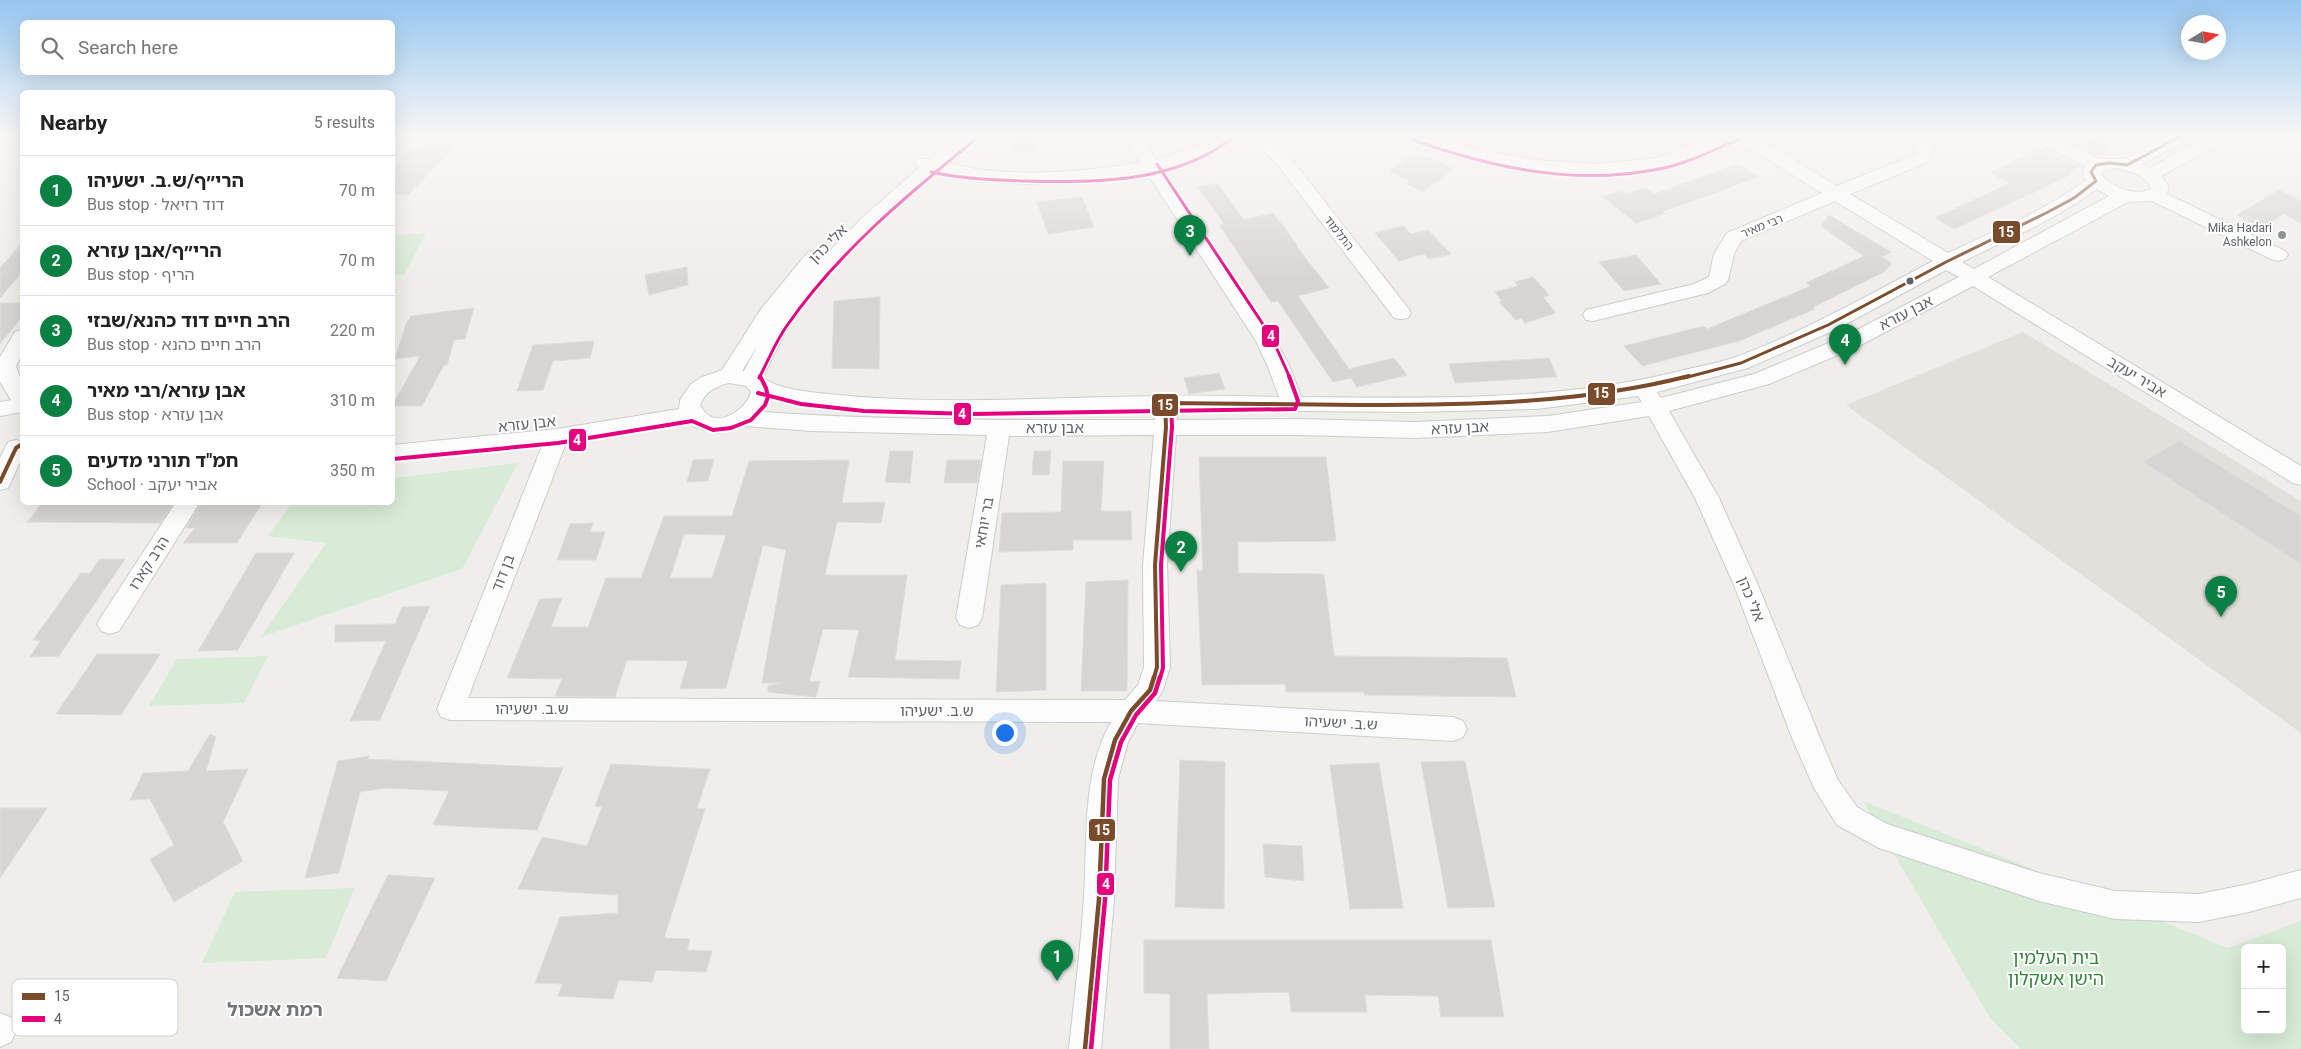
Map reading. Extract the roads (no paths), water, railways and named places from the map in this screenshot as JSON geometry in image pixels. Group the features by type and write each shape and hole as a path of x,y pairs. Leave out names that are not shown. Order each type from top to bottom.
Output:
{"street":[{"name":"אלי כהן","path":"729,376 759,325 784,290 818,253 870,202 898,183"},
{"name":"אלי כהן","path":"756,383 780,326 810,286 844,247 908,183"},
{"path":"1162,183 1266,341 1279,366 1292,404"},
{"name":"התלמוד","path":"1301,183 1400,313"},
{"name":"אביר יעקב","path":"1818,183 2301,477"},
{"name":"רבי מאיר","path":"1593,315 1701,289 1718,280 1724,254 1734,237 1860,183"},
{"name":"אבן עזרא","path":"756,383 802,398 864,405 973,408 1165,403 1410,406 1650,398 1741,363 1828,325 1946,262 2065,203 2089,188 2091,183"},
{"path":"2104,183 2109,190 2127,196 2147,197 2159,192 2160,187 2157,183"},
{"path":"2154,195 2278,255"},
{"name":"אבן עזרא","path":"744,418 811,423 999,428 1166,427 1415,430 1548,424 1650,398 1761,379 1850,342 2115,200 2127,196"},
{"path":"20,340 3,370 20,397"},
{"path":"729,376 756,383 763,395 760,403 744,418 725,424 714,424 698,419 692,407 701,386 719,378 729,376"},
{"name":"אלי כהן","path":"1650,398 1707,498 1746,585 1806,738 1828,788 1847,816 1879,835 2039,887 2115,905 2199,908 2301,884"},
{"path":"1085,1049 1099,899 1104,779 1115,740 1132,711 1150,690 1157,666 1155,565 1166,427 1165,403"},
{"path":"0,409 20,405"},
{"name":"אבן עזרא","path":"395,437 692,407"},
{"name":"אבן עזרא","path":"395,453 557,437 692,407"},
{"name":"בר יוחאי","path":"969,618 999,428"},
{"name":"בן דוד","path":"450,709 557,437"},
{"path":"0,482 17,450"},
{"name":"הרב קארו","path":"110,624 186,505"},
{"name":"ש.ב. ישעיהו","path":"450,709 1132,711 1452,729"}],"place":[{"name":"Mika Hadari Ashkelon","path":"2282,235"},
{"name":"הרב חיים דוד כהנא/שבזי","path":"1190,256"},
{"name":"אבן עזרא/רבי מאיר","path":"1845,365"},
{"name":"הרי״ף/אבן עזרא","path":"1181,572"},
{"name":"חמ\"ד תורני מדעים","path":"2221,617"},
{"name":"הרי״ף/ש.ב. ישעיהו","path":"1057,981"}],"district":[{"name":"רמת אשכול","path":"275,1009"}],"park label":[{"name":"בית העלמין הישן אשקלון","path":"2056,968"}]}
